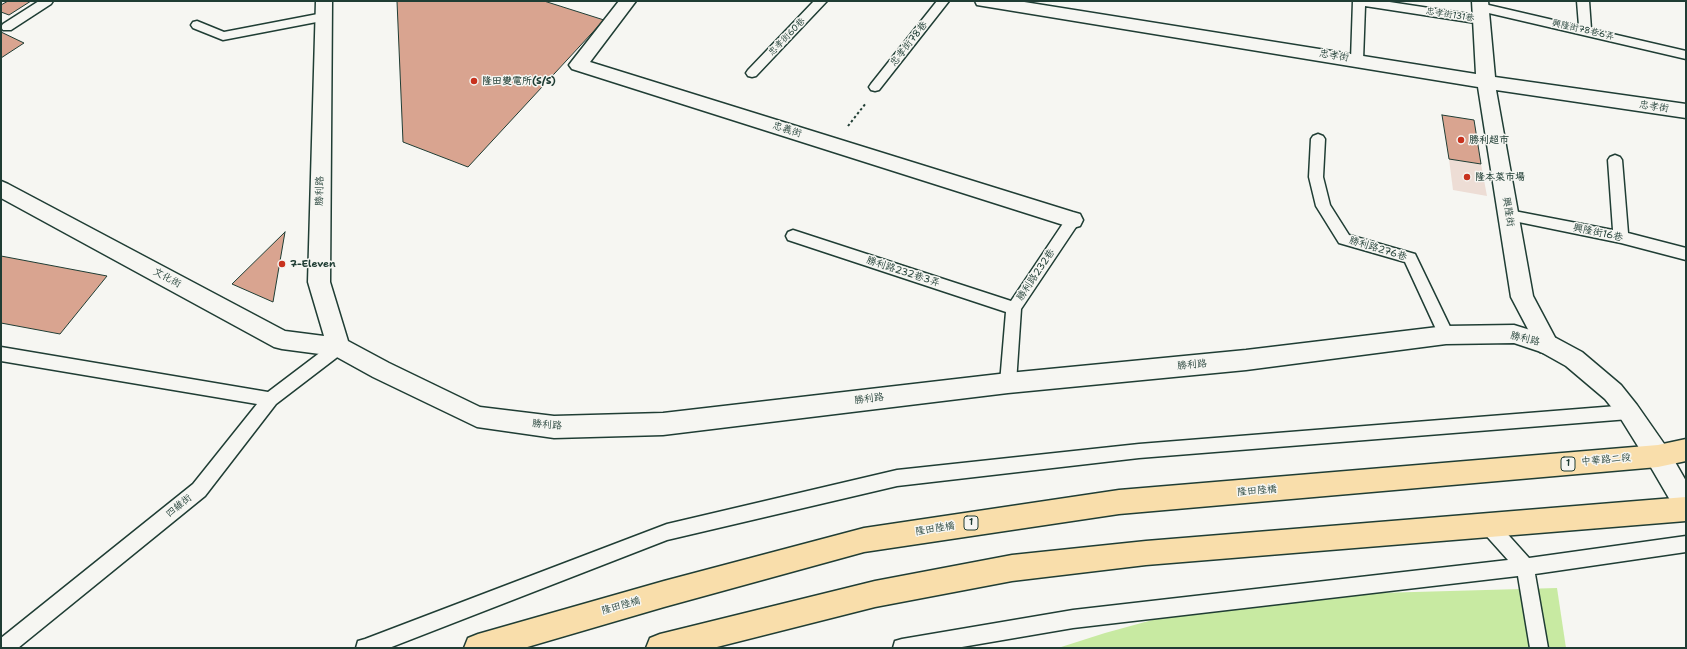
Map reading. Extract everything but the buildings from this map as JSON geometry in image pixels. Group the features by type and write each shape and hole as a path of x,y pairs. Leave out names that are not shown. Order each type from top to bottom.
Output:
{"main road":[{"name":"中華路二段","path":"1478,472 1658,456 1686,450"},
{"name":"隆田陸橋","path":"478,648 664,594 864,540 1119,502 1478,472"},
{"path":"660,648 875,594 1012,568 1146,553 1686,509"}],"street":[{"name":"忠義街","path":"628,1 578,65 1073,220"},
{"name":"忠孝街","path":"983,1 1357,60 1486,82 1686,112"},
{"name":"勝利路","path":"323,9 319,282 339,347 381,370 477,416 554,427 663,424 1008,383 1246,360 1446,335 1514,334 1548,345 1574,360 1613,392 1629,412 1658,456 1686,504"},
{"name":"興隆街","path":"1480,9 1486,82 1522,297 1548,345"},
{"name":"文化街","path":"1,190 282,340 339,347"}],"lane":[{"path":"7,27 47,1"},
{"name":"忠孝街60巷","path":"752,73 821,1"},
{"name":"忠孝街78巷","path":"875,87 943,1"},
{"name":"忠孝街131巷","path":"1357,60 1359,1 1480,9"},
{"path":"1583,1 1585,31"},
{"path":"197,25 224,36 323,9"},
{"name":"興隆街78巷6弄","path":"1480,9 1585,31 1686,55"},
{"name":"勝利路276巷","path":"1318,139 1316,177 1323,206 1344,239 1410,258 1446,335"},
{"path":"1615,160 1621,238"},
{"name":"興隆街16巷","path":"1509,215 1621,238 1686,254"},
{"name":"勝利路232巷","path":"1008,383 1014,308 1073,220"},
{"name":"勝利路232巷3弄","path":"793,236 1014,308"},
{"name":"四維街","path":"3,648 199,490 270,399 339,347"},
{"path":"1,354 270,399"},
{"path":"364,648 668,532 897,478 1139,451 1629,412"},
{"path":"1488,525 1525,567 1538,648"},
{"path":"902,648 1073,619 1525,567 1686,544"}],"path":[{"path":"832,145 873,95 875,87"}],"shaded area":[{"name":"隆本菜市場","path":"1449,159 1481,164 1487,196 1453,190"}],"green space":[{"path":"1557,588 1566,648 1058,648 1105,633 1236,597"}],"place":[{"name":"隆田變電所(S/S)","path":"474,81"},
{"name":"勝利超市","path":"1461,140"},
{"name":"隆本菜市場","path":"1467,177"},
{"name":"7-Eleven","path":"282,264"}]}
